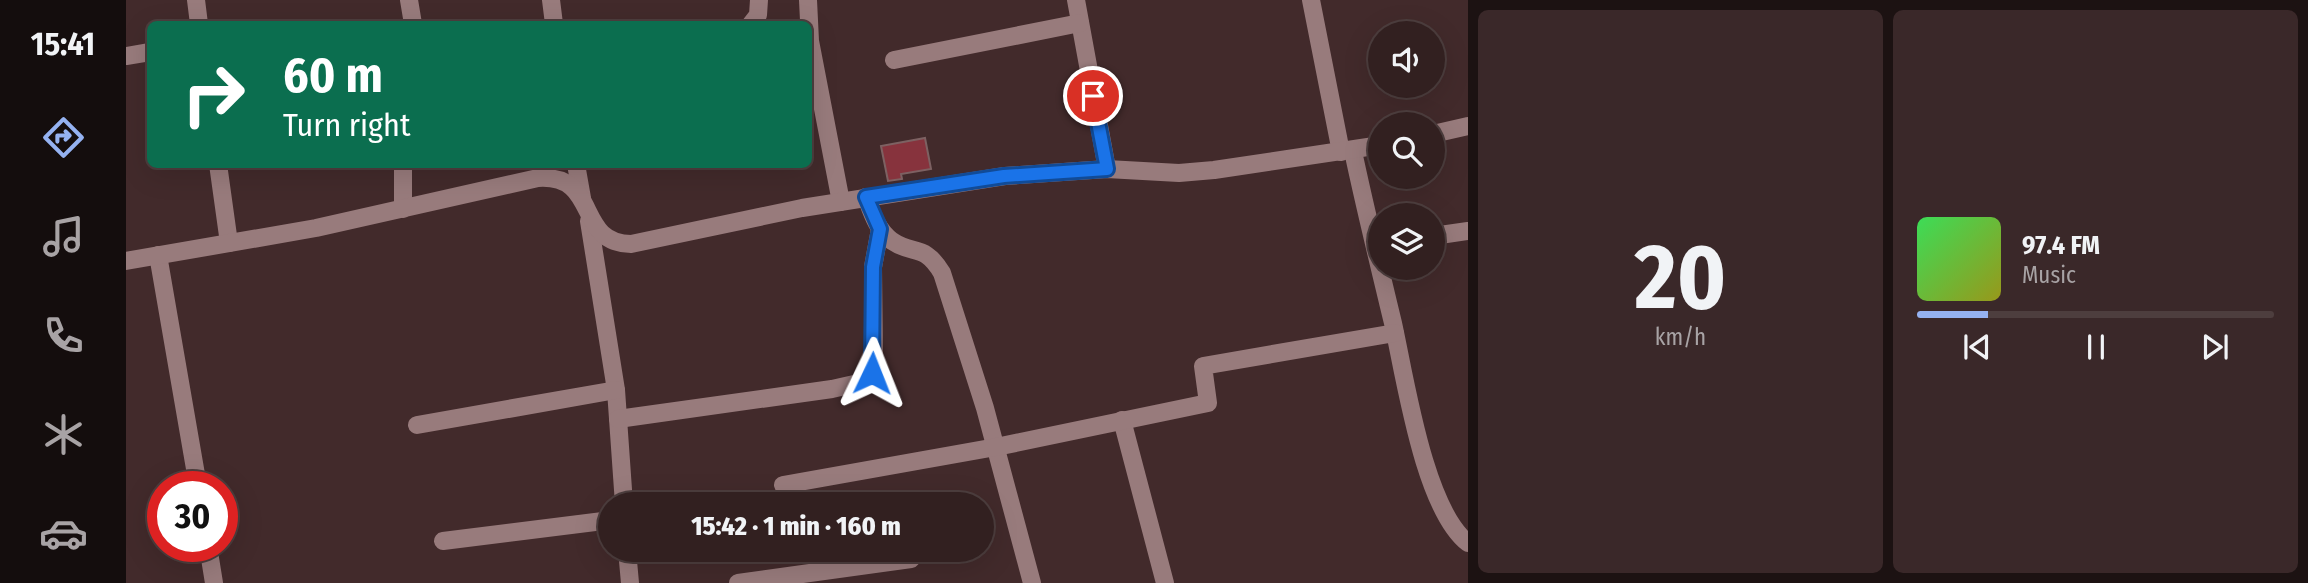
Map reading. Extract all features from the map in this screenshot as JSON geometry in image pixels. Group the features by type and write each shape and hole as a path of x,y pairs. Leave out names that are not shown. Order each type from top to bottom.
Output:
{"street":[{"path":"196,0 200,21"},
{"path":"409,0 412,21"},
{"path":"551,0 554,21"},
{"path":"753,21 758,15 759,0"},
{"path":"808,0 809,21"},
{"path":"1076,0 1107,169"},
{"path":"1311,0 1347,151 1368,215"},
{"path":"894,60 1080,23"},
{"path":"812,51 841,202"},
{"path":"126,56 147,52"},
{"path":"1445,131 1468,126"},
{"path":"126,261 316,228 550,178 568,183 584,204 600,234 608,240 631,244 728,222 1004,176 1107,169 1179,173 1368,147"},
{"path":"219,168 229,243"},
{"path":"403,168 403,209"},
{"path":"577,168 616,390 623,492"},
{"path":"866,197 880,229 893,242 927,254 942,273 996,447 1032,583"},
{"path":"618,419 832,389 869,379 874,363 873,267 880,229"},
{"path":"1445,234 1468,231"},
{"path":"158,255 195,471"},
{"path":"1385,280 1422,448 1435,490 1445,514 1467,545"},
{"path":"783,485 996,447 1208,402 1203,366 1395,333"},
{"path":"417,425 616,390"},
{"path":"1122,420 1165,583"},
{"path":"443,541 598,522"},
{"path":"211,562 214,583"},
{"path":"628,562 630,583"},
{"path":"738,583 889,562"}],"building":[{"path":"925,138 931,169 901,174 902,179 888,181 881,146"}],"route":[{"path":"872,373 873,267 880,229 866,197 1004,176 1107,169 1093,96"}]}
